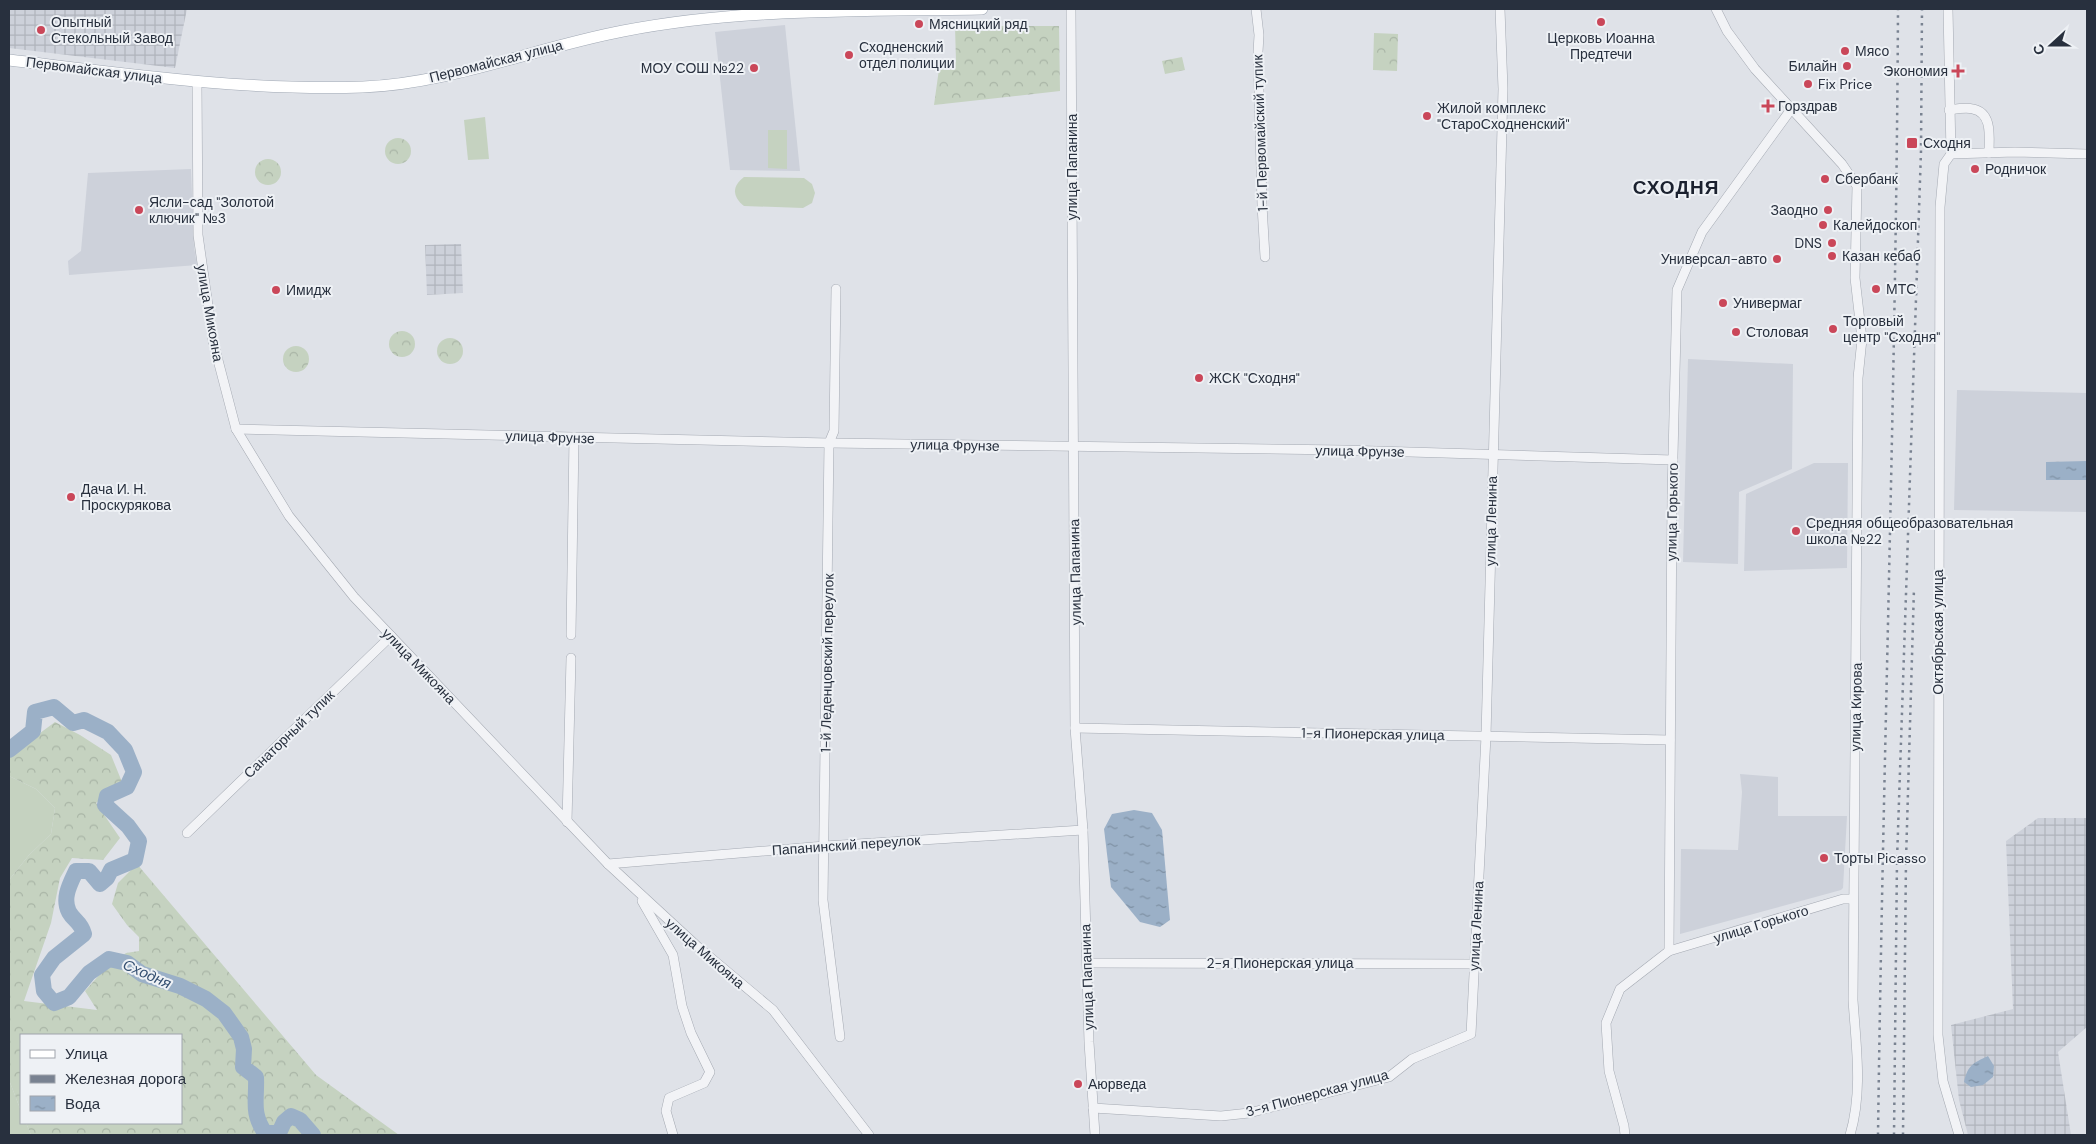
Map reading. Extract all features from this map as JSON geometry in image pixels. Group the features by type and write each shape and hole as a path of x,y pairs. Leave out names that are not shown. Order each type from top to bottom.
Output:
{"main road":[{"name":"Первомайская улица","path":"9,60 197,82 364,87 409,82 624,31 744,12 982,9"}],"street":[{"name":"улица Папанина","path":"1072,9 1074,288 1072,447 1076,602 1075,728 1083,830 1086,963 1095,1135"},
{"name":"1-й Первомайский тупик","path":"1256,9 1259,35 1262,205 1265,257"},
{"name":"улица Ленина","path":"1471,1034 1486,736 1503,83 1500,9"},
{"name":"улица Кирова","path":"1716,9 1727,31 1742,53 1842,164 1857,186 1855,278 1862,339 1858,378 1859,517 1853,1000 1859,1086 1856,1114 1850,1135"},
{"name":"Октябрьская улица","path":"1948,9 1951,154 1944,164 1940,207 1938,1035 1943,1081 1958,1135"},
{"name":"улица Микояна","path":"197,82 198,235 212,341 236,429 289,516 354,597 608,864 698,948 772,1010 869,1135"},
{"name":"улица Горького","path":"1669,951 1673,460 1677,290 1702,232 1792,108"},
{"path":"1949,110 1973,109 1982,113 1988,121 1989,153"},
{"path":"1951,154 2087,154"},
{"name":"1-й Леденцовский переулок","path":"836,289 834,431 829,443 823,900 840,1037"},
{"name":"улица Фрунзе","path":"236,429 829,443 1343,450 1673,460"},
{"path":"571,636 574,438"},
{"name":"Санаторный тупик","path":"187,833 391,636"},
{"path":"567,822 571,658"},
{"name":"1-я Пионерская улица","path":"1075,728 1670,740"},
{"name":"Папанинский переулок","path":"608,864 825,846 1083,830"},
{"path":"638,894 672,955 682,1006 691,1033 710,1072 704,1083 669,1098 666,1111 673,1135"},
{"name":"улица Горького","path":"1625,1135 1609,1071 1606,1023 1620,989 1669,951 1843,899 1853,899"},
{"name":"2-я Пионерская улица","path":"1086,963 1474,964"},
{"name":"3-я Пионерская улица","path":"1093,1108 1221,1116 1249,1113 1389,1077 1412,1059 1471,1034"}],"shaded area":[{"path":"9,9 187,9 175,68 9,48"},
{"name":"МОУ СОШ №22","path":"785,25 800,171 730,170 715,32"},
{"name":"Ясли-сад \"Золотой ключик\" №3","path":"191,169 194,247 197,265 69,275 68,261 81,251 88,173"},
{"path":"461,244 463,293 427,295 425,245"},
{"path":"1688,359 1793,364 1792,469 1739,492 1738,564 1683,562"},
{"path":"1957,390 2087,393 2087,512 1954,510"},
{"name":"Средняя общеобразовательная школа №22","path":"1814,463 1848,463 1847,568 1744,571 1746,494"},
{"path":"1740,774 1778,777 1778,816 1847,816 1843,888 1680,934 1681,849 1738,850 1742,792"},
{"path":"2038,818 2087,818 2087,1027 2058,1052 2071,1135 1968,1135 1959,1100 1951,1025 2013,1009 2006,841"}],"green space":[{"path":"955,26 1059,26 1060,91 934,105 939,69 956,62"},
{"path":"1374,33 1398,34 1397,71 1373,70"},
{"path":"1182,57 1185,70 1165,74 1162,61"},
{"path":"485,117 489,159 468,160 464,120"},
{"path":"768,130 787,130 787,169 768,168"},
{"path":"398,138 407,142 411,151 407,160 398,164 389,160 385,151 389,142"},
{"path":"268,159 277,163 281,172 277,181 268,185 259,181 255,172 259,163"},
{"path":"744,177 804,178 812,184 815,193 812,203 803,208 744,206 737,199 735,191 737,184"},
{"path":"402,331 411,335 415,344 411,353 402,357 393,353 389,344 393,335"},
{"path":"450,338 459,342 463,351 459,360 450,364 441,360 437,351 441,342"},
{"path":"296,346 305,350 309,359 305,368 296,372 287,368 283,359 287,350"},
{"path":"55,722 111,755 122,782 96,803 120,838 103,860 72,858 60,878 51,923 24,1001 97,1010 85,991 101,973 126,953 139,951 139,937 127,925 112,904 118,883 137,864 316,1075 399,1135 31,1135 26,1124 182,1124 182,1034 20,1034 20,1108 9,1080 9,880 29,855 51,834 55,808 36,789 9,776 9,756"},
{"path":"9,776 36,789 55,808 51,834 29,855 9,880"},
{"path":"9,1080 20,1108 20,1124 26,1124 31,1135 9,1135"}],"water":[{"path":"2087,461 2087,480 2046,480 2046,462"},
{"path":"1134,810 1152,813 1162,830 1170,920 1160,927 1140,922 1111,887 1104,829 1112,814"},
{"path":"1988,1056 1994,1066 1993,1077 1983,1085 1971,1087 1964,1082 1967,1072 1972,1065"}],"waterway":[{"name":"Сходня","path":"9,750 33,731 35,712 54,707 73,723 84,720 108,732 125,750 134,772 127,787 107,796 105,805 128,826 139,841 135,860 111,870 107,878 100,884 89,871 76,871 71,881 66,902 69,912 84,934 54,958 42,975 44,991 54,1003 69,997 89,973 109,959 127,963 142,974 180,986 206,999 224,1013 241,1037 244,1049 243,1067 256,1077 256,1112 265,1133 279,1133 284,1122 291,1116 300,1120 313,1135"}],"railway":[{"path":"1878,1135 1895,290 1898,9"},
{"path":"1894,1135 1897,860 1921,151 1922,9"},
{"path":"1903,1135 1906,860 1914,588"}],"place":[{"name":"Церковь Иоанна Предтечи","path":"1601,22"},
{"name":"Мясницкий ряд","path":"919,24"},
{"name":"Опытный Стекольный Завод","path":"41,30"},
{"name":"Мясо","path":"1845,51"},
{"name":"Сходненский отдел полиции","path":"849,55"},
{"name":"Билайн","path":"1847,66"},
{"name":"МОУ СОШ №22","path":"754,68"},
{"name":"Экономия","path":"1958,71"},
{"name":"Fix Price","path":"1808,84"},
{"name":"Горздрав","path":"1768,106"},
{"name":"Жилой комплекс \"СтароСходненский\"","path":"1427,116"},
{"name":"Сходня","path":"1912,143"},
{"name":"Родничок","path":"1975,169"},
{"name":"Сбербанк","path":"1825,179"},
{"name":"Ясли-сад \"Золотой ключик\" №3","path":"139,210"},
{"name":"Заодно","path":"1828,210"},
{"name":"Калейдоскоп","path":"1823,225"},
{"name":"DNS","path":"1832,243"},
{"name":"Казан кебаб","path":"1832,256"},
{"name":"Универсал-авто","path":"1777,259"},
{"name":"МТС","path":"1876,289"},
{"name":"Имидж","path":"276,290"},
{"name":"Универмаг","path":"1723,303"},
{"name":"Торговый центр \"Сходня\"","path":"1833,329"},
{"name":"Столовая","path":"1736,332"},
{"name":"ЖСК \"Сходня\"","path":"1199,378"},
{"name":"Дача И. Н. Проскурякова","path":"71,497"},
{"name":"Средняя общеобразовательная школа №22","path":"1796,531"},
{"name":"Торты Picasso","path":"1824,858"},
{"name":"Аюрведа","path":"1078,1084"}],"district":[{"name":"СХОДНЯ","path":"1676,187"}]}
